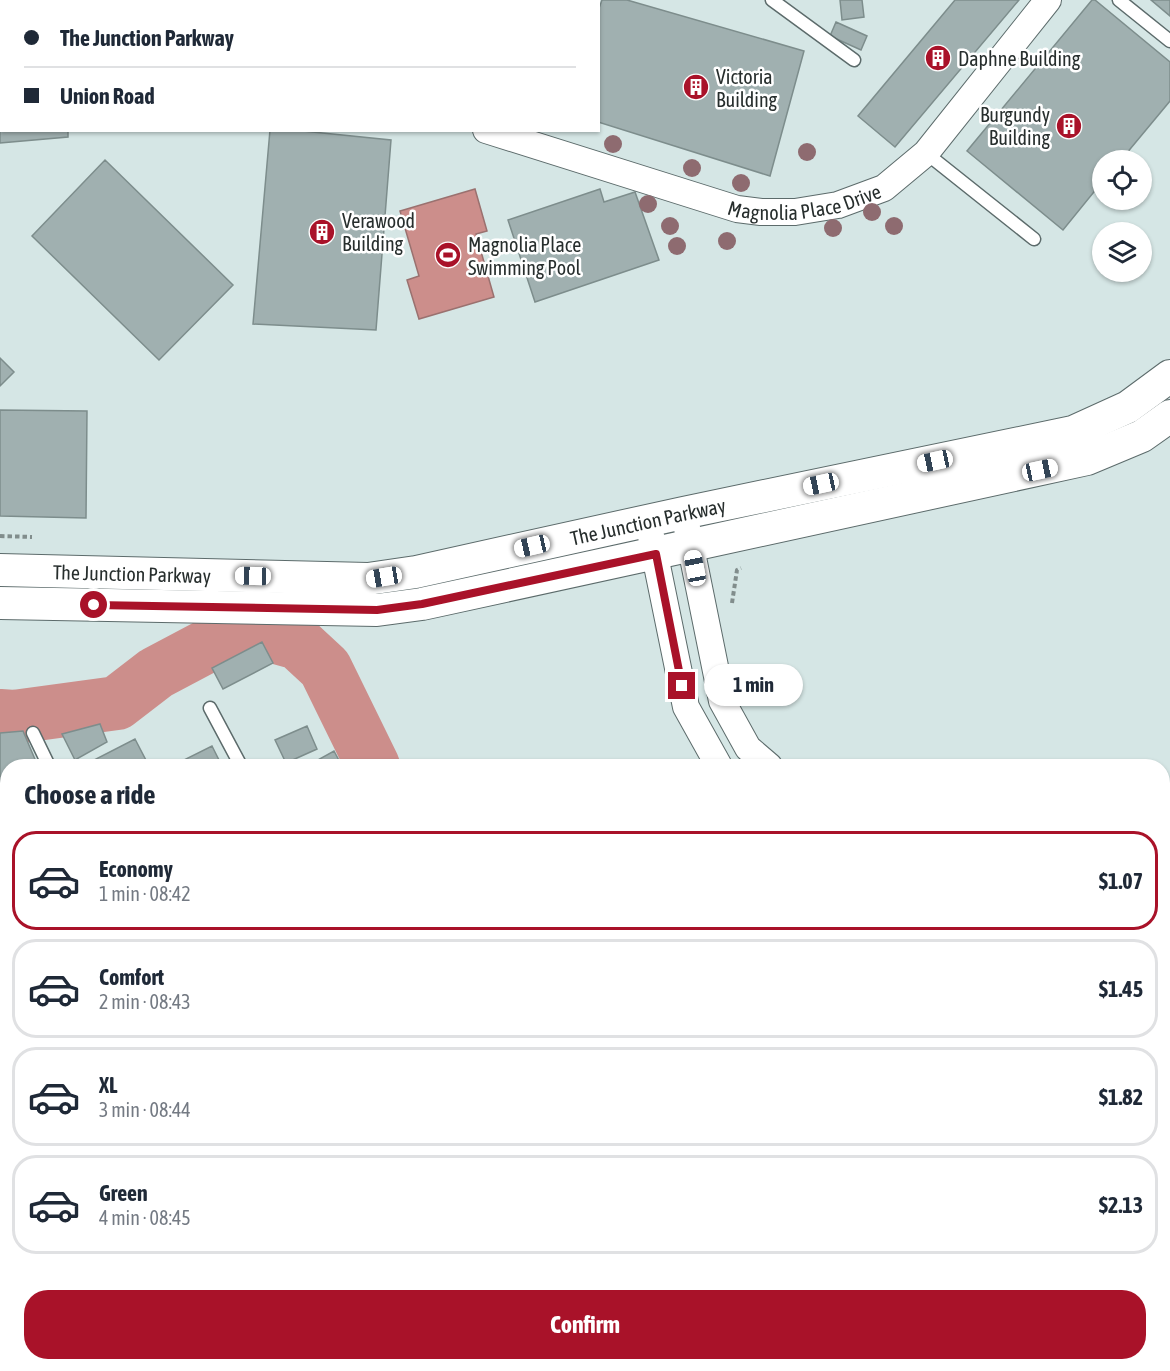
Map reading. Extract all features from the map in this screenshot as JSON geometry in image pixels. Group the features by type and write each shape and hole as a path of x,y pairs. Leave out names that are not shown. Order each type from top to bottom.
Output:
{"street":[{"name":"Magnolia Place Drive","path":"498,132 522,136 737,209 795,212 838,205 884,188 926,153 1048,0"},
{"name":"The Junction Parkway","path":"0,570 368,579 416,572 683,513 1073,432 1128,407 1170,376"},
{"name":"The Junction Parkway","path":"0,603 377,610 422,604 1087,459 1142,436 1170,416"},
{"path":"683,513 722,701 748,748 761,759"},
{"path":"648,521 686,707 715,759"}],"lane":[{"path":"772,0 854,60"},
{"path":"1119,0 1170,41"},
{"path":"926,153 1034,239"},
{"path":"210,708 237,759"},
{"path":"33,733 46,759"}],"path":[{"path":"0,536 35,537"},
{"path":"732,608 737,570 745,565"}],"shaded area":[{"name":"Magnolia Place Swimming Pool","path":"475,189 487,231 476,234 494,297 419,319 407,280 419,276 400,211"}],"building":[{"name":"Victoria Building","path":"602,0 627,0 804,51 770,176 600,123 600,6"},
{"path":"840,0 862,0 864,17 842,20"},
{"name":"Daphne Building","path":"955,0 1019,0 895,147 858,116"},
{"name":"Burgundy Building","path":"1092,0 1095,0 1170,62 1170,101 1129,150 1092,150 1092,194 1063,230 967,151"},
{"path":"1151,0 1170,0 1170,16"},
{"path":"836,22 867,36 861,50 830,36"},
{"path":"0,132 68,132 68,137 0,143"},
{"name":"Verawood Building","path":"270,132 313,132 391,140 376,330 253,324"},
{"path":"105,160 233,285 159,360 32,236"},
{"path":"600,189 604,202 635,192 659,260 535,302 508,220"},
{"path":"0,358 14,372 0,386"},
{"path":"0,410 87,411 86,518 0,516"},
{"path":"262,642 273,663 223,689 212,668"},
{"path":"100,724 107,742 74,759 62,734"},
{"path":"307,726 317,749 295,759 284,759 275,740"},
{"path":"23,731 35,759 0,759 0,733"},
{"path":"135,739 145,759 96,759"},
{"path":"212,746 218,759 186,759"},
{"path":"334,751 338,759 320,759"}],"waterway":[{"path":"0,716 14,717 117,703 156,673 207,646 262,633 298,643 325,668 370,759"}],"place":[{"name":"Daphne Building","path":"938,58"},
{"name":"Victoria Building","path":"696,87"},
{"name":"Burgundy Building","path":"1069,126"},
{"name":"Verawood Building","path":"322,232"},
{"name":"Magnolia Place Swimming Pool","path":"448,255"}],"route":[{"path":"94,605 377,610 422,604 656,554 682,686"}]}
